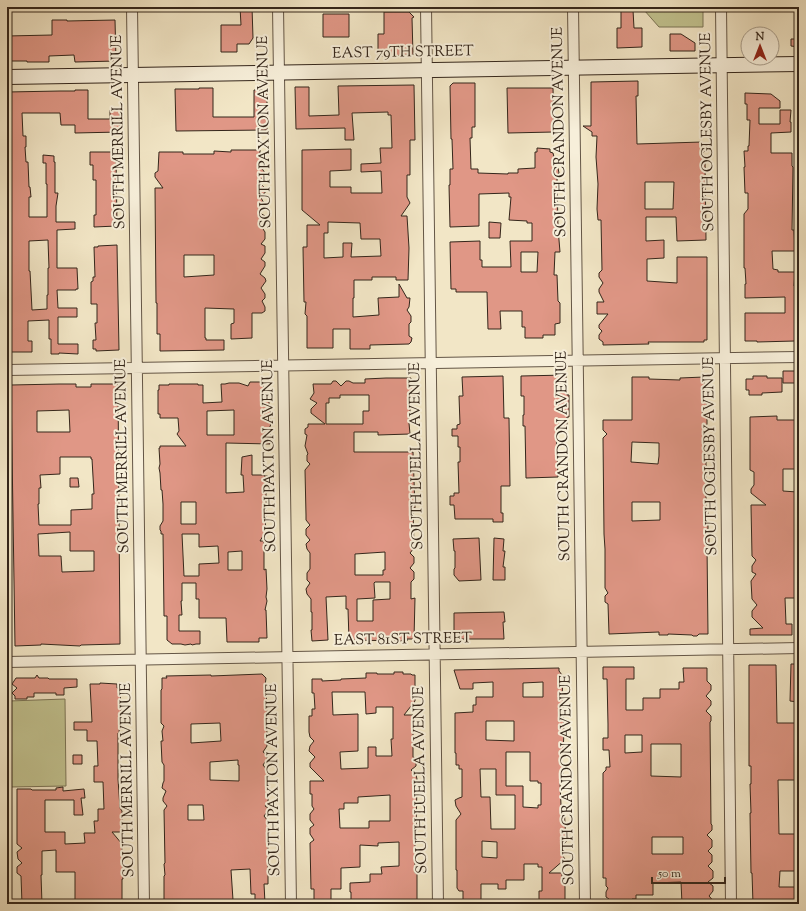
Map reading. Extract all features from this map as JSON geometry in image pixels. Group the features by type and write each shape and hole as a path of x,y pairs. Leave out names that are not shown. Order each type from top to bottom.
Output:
{"main road":[{"name":"EAST 79TH STREET","path":"7,77 799,64"}],"street":[{"name":"SOUTH MERRILL AVENUE","path":"132,7 144,904"},
{"name":"SOUTH PAXTON AVENUE","path":"278,7 291,904"},
{"name":"SOUTH LUELLA AVENUE","path":"426,7 438,904"},
{"name":"SOUTH CRANDON AVENUE","path":"573,7 585,904"},
{"name":"SOUTH OGLESBY AVENUE","path":"721,7 731,904"},
{"path":"7,370 799,358"},
{"name":"EAST 81ST STREET","path":"7,662 799,648"}],"green space":[{"path":"637,7 700,7 703,9 703,27 659,27 644,10 637,9"},
{"path":"65,699 66,786 10,787 9,701"}],"building":[{"path":"240,7 252,7 253,38 249,44 237,44 237,52 221,52 221,25 241,25"},
{"path":"621,10 633,10 634,28 642,28 642,47 617,48 617,28 621,28"},
{"path":"384,12 409,12 414,17 412,18 413,55 378,56 378,34 384,34"},
{"path":"323,14 349,14 349,37 323,37"},
{"path":"52,20 115,20 116,61 75,62 74,55 49,56 49,62 7,61 7,36 52,35"},
{"path":"670,34 681,34 695,43 695,51 670,51"},
{"path":"791,39 799,39 799,47 791,46"},
{"path":"638,81 638,96 636,96 637,144 702,142 705,144 705,151 701,155 705,161 706,240 677,241 676,217 646,217 646,241 664,240 664,258 647,259 647,281 677,283 677,257 707,257 707,340 704,340 704,342 648,342 649,344 603,345 603,342 599,339 599,335 602,331 599,328 599,325 608,314 597,314 597,302 604,302 599,292 599,289 603,283 599,277 599,273 602,270 601,220 598,220 597,209 597,136 592,136 592,132 583,126 591,126 591,82","holes":["645,182 674,182 673,209 645,209"]},
{"path":"453,83 475,83 475,127 472,127 472,138 470,138 471,169 478,169 478,173 518,173 518,169 535,168 535,152 537,152 537,148 550,149 550,152 553,153 554,165 558,168 559,173 557,176 560,252 555,252 554,275 557,275 558,301 560,303 560,323 555,324 555,335 543,335 543,338 525,338 525,327 522,327 522,311 500,311 501,329 488,329 487,292 456,292 456,289 451,289 450,242 480,241 480,260 482,260 482,267 511,267 510,241 532,241 532,223 527,223 527,221 509,220 511,197 509,197 509,193 479,194 479,226 450,227 449,185 450,169 453,169 450,86","holes":["521,252 538,252 537,272 521,272"]},
{"path":"414,85 415,140 410,140 410,175 407,175 407,197 410,203 401,216 407,216 409,248 408,280 396,280 396,277 372,277 372,280 354,280 353,298 353,317 379,315 378,298 399,297 399,284 407,298 410,298 409,307 407,310 411,316 409,336 412,338 409,344 370,345 370,349 350,349 350,329 333,329 333,348 307,348 307,316 305,314 306,302 304,302 303,247 307,247 307,225 320,225 302,210 302,150 351,149 351,170 330,171 330,187 351,187 351,193 382,193 381,171 361,172 361,164 381,163 380,148 392,148 391,115 388,115 388,112 352,113 354,140 345,140 345,128 296,129 295,87 309,87 309,116 339,115 338,86","holes":["328,222 360,223 361,239 380,239 381,256 351,257 352,243 343,243 343,257 324,258 324,233 328,233"]},
{"path":"213,88 213,117 254,117 254,90 267,90 267,130 176,131 175,89"},
{"path":"507,88 553,88 554,132 508,133"},
{"path":"88,90 88,119 110,119 110,110 120,110 120,132 75,133 75,125 61,125 60,113 22,113 23,136 26,136 26,162 28,162 31,197 29,197 29,217 47,217 46,163 43,163 43,155 54,156 55,193 58,193 56,222 75,222 75,229 57,230 57,268 77,268 78,289 57,290 58,308 77,308 77,317 58,317 58,344 78,344 78,354 51,354 49,320 28,321 28,341 32,341 32,352 9,352 10,315 7,92","holes":["48,240 49,268 47,309 32,310 29,271 29,241"]},
{"path":"745,93 771,94 780,101 780,108 759,108 759,124 780,124 780,110 791,110 791,132 771,133 771,153 792,153 792,230 794,230 795,251 772,251 773,269 778,270 778,272 795,272 795,341 745,341 745,313 785,313 785,297 745,298 744,214 748,209 748,193 745,193 744,151 748,151 749,146 750,120 747,120"},
{"path":"231,150 260,150 260,154 264,154 264,160 259,164 265,173 259,182 265,188 265,193 260,196 265,208 260,213 265,216 265,223 261,226 265,232 265,239 261,244 265,246 265,253 261,259 265,262 265,266 260,274 266,281 261,288 265,294 265,298 262,301 265,311 262,313 252,313 252,338 231,339 231,324 234,323 234,309 205,308 205,338 206,340 224,340 224,350 160,351 160,334 157,334 156,303 155,188 163,188 155,177 155,173 158,171 159,152 214,154 214,151 231,152","holes":["184,255 214,255 214,275 184,277"]},
{"path":"90,152 114,152 114,156 116,156 117,226 94,227 94,215 96,215 96,180 93,180 93,165 90,165"},
{"path":"489,222 501,223 500,238 489,238"},
{"path":"117,245 119,350 96,351 96,349 93,349 93,340 96,340 95,323 97,323 97,304 91,304 91,282 93,281 93,277 95,277 94,247"},
{"path":"783,371 796,371 796,383 783,383"},
{"path":"566,375 567,395 569,395 569,417 567,417 567,427 556,427 558,477 526,478 525,426 523,426 524,396 521,396 521,376"},
{"path":"503,376 504,418 509,418 510,486 501,486 501,513 503,513 503,522 493,522 493,519 455,519 454,505 450,505 450,496 454,496 454,493 459,493 458,462 460,462 460,447 458,447 458,436 452,436 452,429 457,429 457,425 460,424 459,396 463,396 462,377"},
{"path":"753,376 782,378 782,392 749,395 749,390 746,390 746,379 753,379"},
{"path":"632,377 680,380 680,378 704,377 707,407 702,412 707,418 706,448 708,450 708,458 706,460 706,506 708,509 708,514 705,520 708,523 708,530 705,533 709,538 709,544 707,546 708,634 699,634 697,636 668,634 659,635 659,632 609,634 608,604 605,602 605,596 608,593 605,588 603,438 607,434 603,430 603,420 632,420","holes":["632,442 659,443 658,464 631,462","632,502 660,502 660,520 632,521"]},
{"path":"411,378 411,381 415,384 412,391 415,394 415,398 410,404 410,434 378,435 378,432 354,432 354,452 413,452 415,508 413,508 414,548 410,553 414,557 414,563 410,568 414,572 414,579 411,582 411,599 415,598 414,639 407,639 407,641 349,640 346,596 326,597 328,640 312,641 311,599 307,594 306,589 310,583 307,580 307,573 310,569 310,553 306,544 310,540 306,535 306,529 310,525 306,520 305,470 310,464 307,461 308,454 305,446 307,435 305,434 305,429 308,427 308,424 325,424 311,413 311,409 317,403 310,399 314,393 313,384 331,384 333,381 336,381 341,386 346,381 353,383 365,383 365,379","holes":["340,395 369,395 369,411 363,411 363,424 326,424 326,403 329,403 329,398 340,398","385,552 385,570 383,570 383,575 355,575 355,554","390,582 390,599 373,600 373,621 357,621 357,599 375,598 374,583"]},
{"path":"250,382 263,382 264,391 272,390 271,397 269,399 271,424 269,429 272,440 270,441 270,444 226,443 226,493 244,492 243,475 241,475 242,457 252,455 252,475 268,476 268,487 266,487 266,531 260,541 264,541 264,570 266,569 267,589 265,610 267,638 259,638 259,642 227,642 226,618 199,618 199,599 196,599 196,583 182,583 182,615 179,615 179,631 200,631 200,644 172,644 167,640 167,616 164,616 163,534 161,534 160,530 160,526 163,521 163,504 159,468 159,448 160,446 186,446 177,434 179,431 178,418 160,418 160,414 158,414 159,385 203,385 203,403 222,402 221,384 239,383 248,386","holes":["234,410 234,435 207,435 207,411","181,502 196,502 196,524 181,524","182,534 199,534 199,547 218,546 219,563 199,564 199,576 184,576","242,551 242,570 228,570 228,552"]},
{"path":"76,384 76,387 91,387 91,384 118,384 120,644 80,646 41,644 15,646 11,385","holes":["69,410 70,432 37,432 37,411","60,457 91,457 94,494 92,494 92,509 71,510 71,525 39,525 38,504 39,488 41,488 40,475 60,474","70,532 70,551 94,551 94,571 62,572 61,556 39,556 38,534"]},
{"path":"777,416 777,420 796,420 796,469 783,469 783,491 797,492 798,598 785,598 786,624 792,624 792,635 750,635 750,629 763,628 752,617 752,611 757,605 752,599 751,581 756,574 752,572 752,566 756,560 752,556 751,505 766,505 751,493 751,489 754,485 754,472 750,470 750,417"},
{"path":"70,478 78,478 79,487 70,487"},
{"path":"479,538 481,580 459,581 454,575 455,551 453,539"},
{"path":"494,538 504,539 503,551 505,551 503,567 505,567 505,580 493,580"},
{"path":"504,612 504,639 454,639 454,613"},
{"path":"791,664 799,664 798,702 790,701"},
{"path":"749,665 776,665 777,723 799,723 799,780 778,780 779,834 799,834 799,871 780,871 779,887 799,887 799,904 753,904 750,813 751,766 749,766"},
{"path":"603,667 634,667 634,679 626,679 626,710 643,710 643,698 660,698 660,689 679,689 679,682 684,682 683,668 707,668 707,681 711,685 711,690 706,696 711,701 711,705 706,711 711,716 712,830 707,835 712,840 712,847 708,851 712,855 712,862 708,866 713,871 713,878 708,882 713,886 713,891 709,896 716,904 682,904 681,882 653,883 653,895 636,895 636,899 632,899 632,904 609,904 609,899 606,897 608,888 606,886 606,878 603,878 603,773 606,770 606,767 610,767 609,750 603,750 603,738 608,738 608,724 607,679 603,679","holes":["625,735 642,735 642,752 625,753","651,744 681,744 681,777 651,776","652,837 683,837 683,854 652,854"]},
{"path":"559,668 563,678 562,698 564,733 562,751 563,783 560,783 561,805 564,805 566,842 562,846 562,855 565,859 549,873 562,873 562,881 565,880 565,903 539,903 539,891 542,891 542,867 538,867 538,864 524,864 524,880 506,880 506,889 498,889 498,884 481,884 481,903 463,903 463,891 459,891 457,888 456,870 456,820 461,814 456,806 455,800 462,797 462,769 459,769 459,765 456,765 455,713 473,712 473,705 476,705 476,697 493,697 493,682 473,683 473,689 460,689 454,670","holes":["543,682 543,697 523,697 523,683","486,721 514,721 514,741 486,740","506,752 530,752 530,781 538,781 538,783 541,783 541,805 538,805 538,808 523,807 523,786 506,786","480,769 496,769 496,795 515,795 515,829 491,829 490,797 481,797","482,841 497,842 497,858 482,857"]},
{"path":"394,672 403,672 403,674 415,675 415,701 404,715 413,715 413,757 416,759 416,766 411,770 416,775 417,779 415,873 417,873 417,904 351,904 350,883 370,882 370,874 382,874 381,867 399,866 399,842 378,843 378,846 360,845 360,867 341,868 341,889 331,889 331,904 314,904 314,889 311,889 310,843 314,840 310,834 310,828 314,825 310,820 310,814 314,809 312,806 312,794 310,794 310,781 324,781 310,767 310,763 315,757 309,751 310,746 314,741 310,737 309,732 309,716 312,716 312,709 315,709 314,693 312,693 312,679 322,679 322,681 341,680 366,678 366,673 394,674","holes":["332,692 365,692 366,714 376,713 376,707 393,707 393,739 391,739 392,756 376,756 376,747 368,747 368,768 341,769 340,752 358,751 358,714 333,715","390,795 390,821 369,821 369,828 340,828 339,809 344,809 344,803 358,803 358,797"]},
{"path":"262,674 266,678 267,746 263,752 267,755 267,759 263,765 267,770 268,779 268,802 265,806 268,808 264,816 268,821 268,884 264,884 265,903 255,903 255,894 251,894 250,869 231,870 233,900 213,901 213,904 164,904 164,810 167,806 163,801 166,791 162,788 164,781 164,765 162,762 161,741 163,741 162,731 164,726 161,723 162,678 167,678 166,676","holes":["220,723 221,741 191,743 191,724","238,760 239,781 210,780 210,762","188,805 203,805 204,820 188,820"]},
{"path":"37,675 39,678 49,679 77,679 77,687 64,688 64,695 56,695 56,693 34,693 34,697 27,697 27,699 15,699 15,696 12,693 17,688 12,684 16,678 35,678"},
{"path":"90,684 117,684 117,688 120,688 121,711 118,733 118,779 120,808 122,811 122,832 112,832 122,844 122,904 75,904 75,872 56,872 56,850 42,851 42,904 22,904 21,876 17,873 17,867 22,863 18,859 17,852 22,848 17,844 17,789 56,790 56,788 63,787 63,791 84,789 85,798 81,798 83,815 74,815 74,800 45,800 45,832 65,832 65,844 85,843 84,833 95,833 94,821 98,821 98,809 104,809 103,782 94,782 94,766 98,766 97,741 87,741 87,730 74,730 74,722 92,722"},
{"path":"73,755 82,755 82,764 73,764"}]}
